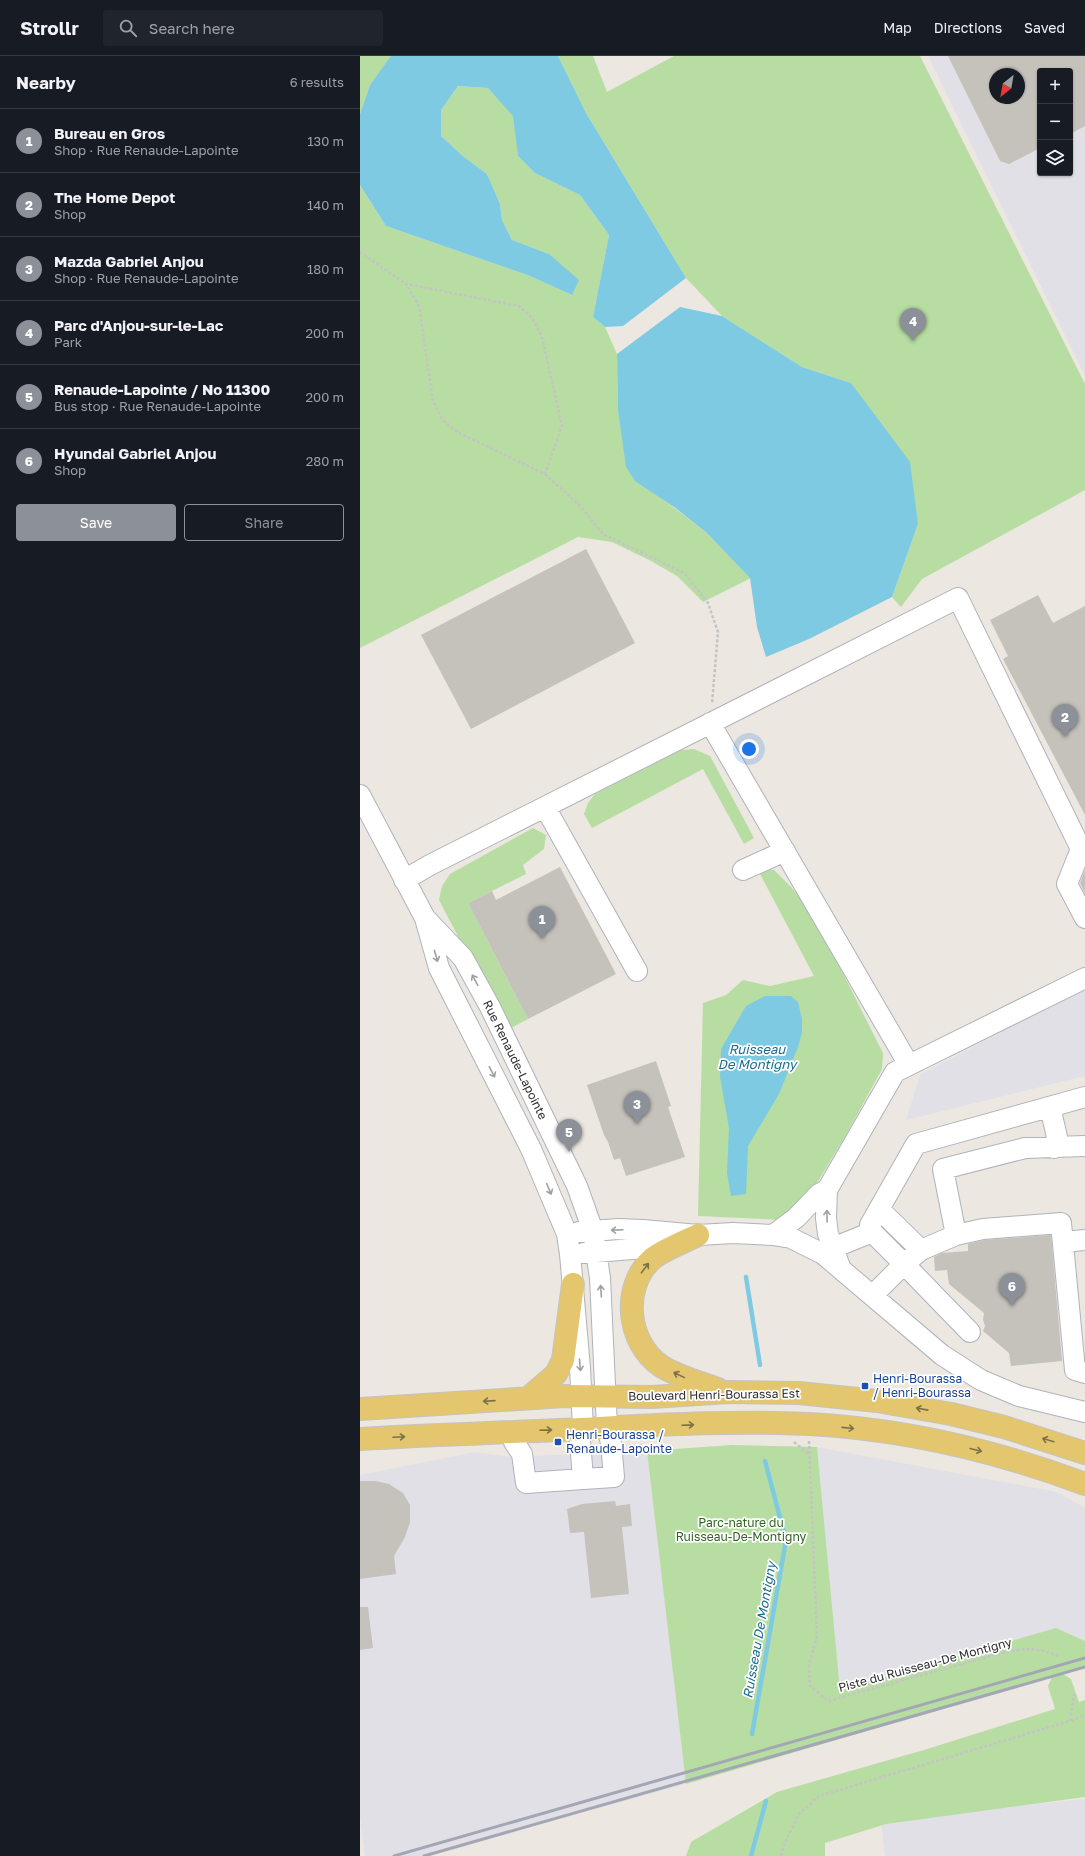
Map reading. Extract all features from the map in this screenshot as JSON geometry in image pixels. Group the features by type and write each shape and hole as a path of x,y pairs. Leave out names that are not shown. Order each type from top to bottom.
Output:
{"main road":[{"path":"698,1235 652,1259 637,1278 631,1300 634,1325 644,1350 661,1366 683,1377 729,1392"},
{"path":"528,1398 556,1374 563,1360 573,1284"},
{"name":"Boulevard Henri-Bourassa Est","path":"360,1409 528,1398 606,1395 652,1397 729,1392 799,1393 877,1401 987,1422 1085,1453"},
{"path":"360,1439 583,1428 725,1423 809,1424 858,1429 973,1449 1026,1463 1085,1484"}],"street":[{"path":"404,880 430,865 958,598 1081,849 1067,884 1085,918"},
{"path":"710,723 909,1065"},
{"name":"Rue Renaude-Lapointe","path":"360,795 404,880 426,918 463,958 490,1007 577,1186 593,1231 596,1252 601,1292 608,1427 614,1477 583,1479 580,1440 583,1428 582,1396 573,1284 567,1234 531,1149 439,968 426,918"},
{"path":"545,807 637,971"},
{"path":"743,870 785,852"},
{"path":"840,1267 833,1248 826,1218 827,1190 895,1072 1085,978"},
{"path":"970,1332 872,1232 870,1225 916,1144 1085,1097"},
{"path":"1050,1107 1057,1138 1054,1148"},
{"path":"531,1149 554,1138"},
{"path":"926,1142 943,1169 956,1235"},
{"path":"943,1169 1026,1148 1085,1146"},
{"path":"773,1234 796,1218 819,1194 827,1190"},
{"path":"879,1209 921,1250"},
{"path":"873,1295 904,1264 921,1250 956,1235 983,1229 1061,1223 1075,1370 1085,1373"},
{"path":"567,1234 593,1231 643,1230 698,1235 734,1233 773,1234 791,1238 823,1254 942,1355 981,1380 1019,1396 1085,1412"},
{"path":"833,1248 872,1232"},
{"path":"570,1254 644,1248 698,1235"},
{"path":"1063,1242 1085,1240"},
{"path":"512,1432 514,1442 522,1454 526,1483 583,1479"}],"path":[{"path":"360,252 406,284 519,306 533,319 542,337 562,426 545,474"},
{"path":"406,284 419,306 433,401 442,419 458,432 545,474 581,507 603,534 684,573 708,603 718,632 710,723"},
{"path":"792,1442 801,1446 810,1455"},
{"path":"627,1446 648,1444"},
{"name":"Piste du Ruisseau-De Montigny","path":"809,1462 817,1636 809,1665 810,1686 828,1701 1009,1651 1032,1648 1058,1657"},
{"path":"1070,1721 1074,1694"},
{"path":"781,1856 786,1840 799,1814 819,1796 1070,1721 1085,1715"}],"shaded area":[{"path":"928,56 1085,56 1085,376"},
{"path":"1085,988 1085,1076 906,1120 920,1075"},
{"path":"817,1447 1057,1492 1085,1508 1085,1641 1056,1628 840,1690"},
{"path":"647,1451 686,1784 425,1856 365,1856 360,1817 360,1475 475,1452 510,1457"},
{"path":"1085,1799 1085,1856 885,1856 881,1820"}],"green space":[{"path":"360,56 393,56 370,85 360,114"},
{"path":"558,56 593,56 607,92 674,56 920,56 1085,384 1085,490 922,579 901,607 892,597 918,524 851,383 802,367 722,316 686,278 586,113"},
{"path":"458,86 488,88 514,116 518,156 535,173 580,195 609,235 593,317 605,327 617,354 618,410 656,494 707,533 751,578 703,602 677,576 651,561 612,542 578,537 360,648 360,185 386,226 530,276 572,295 549,254 512,240 502,220 500,204 487,174 464,157 441,136 441,110"},
{"path":"694,749 710,756 754,838 744,844 703,769 592,828 584,814 588,803 595,794 681,750"},
{"path":"533,828 546,835 544,849 523,865 526,874 468,903 528,1019 507,1030 439,900 442,886 450,874"},
{"path":"766,869 774,870 811,910 883,1053 882,1069 846,1135 803,1206 783,1220 698,1216 703,1003 726,995 743,980 770,986 814,976 759,872"},
{"name":"Parc-nature du Ruisseau-De-Montigny","path":"732,1445 817,1447 840,1690 1056,1628 1085,1641 1085,1667 1063,1674 1071,1679 1079,1702 1085,1700 1085,1797 886,1824 825,1843 825,1856 686,1856 691,1842 777,1792 924,1750 1055,1709 1048,1686 1052,1677 686,1784 647,1451"}],"water":[{"path":"391,56 558,56 586,113 686,278 623,326 605,327 593,317 609,235 580,195 535,173 518,156 513,116 488,88 458,86 441,110 441,136 464,157 487,174 500,204 502,220 512,240 549,254 579,280 572,295 530,276 386,226 360,185 360,114 370,85"},
{"path":"680,307 722,316 802,367 851,383 910,462 918,524 892,597 809,639 766,657 757,627 750,578 707,533 674,507 635,481 626,467 618,410 617,354"},
{"name":"Ruisseau De Montigny","path":"765,996 791,996 798,1002 802,1019 802,1032 798,1047 779,1094 748,1146 746,1194 731,1196 727,1173 729,1128 720,1077 721,1049 746,1006"}],"building":[{"path":"948,56 1085,56 1085,126 1073,132 1073,68 1037,68 1037,150 1009,164 1000,161"},
{"path":"586,549 635,643 471,729 421,635"},
{"path":"1038,595 1053,623 1085,606 1085,815 1003,659 1008,656 990,620"},
{"path":"560,867 616,974 528,1019 468,903 492,891 496,900"},
{"path":"1085,870 1085,893 1080,883"},
{"path":"656,1061 671,1106 668,1107 685,1157 626,1176 620,1158 614,1160 587,1085"},
{"path":"1051,1235 1062,1361 1011,1366 1009,1353 983,1331 985,1326 983,1320 984,1313 949,1284 947,1270 935,1271 934,1257 942,1253 968,1251 968,1244 985,1240"},
{"path":"360,1481 375,1481 389,1484 403,1493 410,1505 410,1522 405,1537 394,1556 396,1574 360,1579"},
{"path":"615,1501 616,1506 630,1504 632,1526 622,1527 629,1594 591,1598 584,1532 570,1533 567,1509 582,1504"},
{"path":"360,1607 368,1607 373,1648 360,1650"}],"waterway":[{"name":"Ruisseau De Montigny","path":"746,1277 760,1365"},
{"name":"Ruisseau De Montigny","path":"752,1734 786,1540 765,1461"},
{"name":"Ruisseau De Montigny","path":"751,1856 766,1801"}],"railway":[{"path":"394,1856 1085,1658"},
{"path":"424,1856 1085,1667"}],"place":[{"name":"Parc d'Anjou-sur-le-Lac","path":"913,341"},
{"name":"The Home Depot","path":"1065,737"},
{"name":"Bureau en Gros","path":"542,939"},
{"name":"Mazda Gabriel Anjou","path":"637,1124"},
{"name":"Renaude-Lapointe / No 11300","path":"569,1152"},
{"name":"Hyundai Gabriel Anjou","path":"1012,1306"},
{"name":"Henri-Bourassa / Henri-Bourassa","path":"865,1386"},
{"name":"Henri-Bourassa / Renaude-Lapointe","path":"558,1442"}]}
